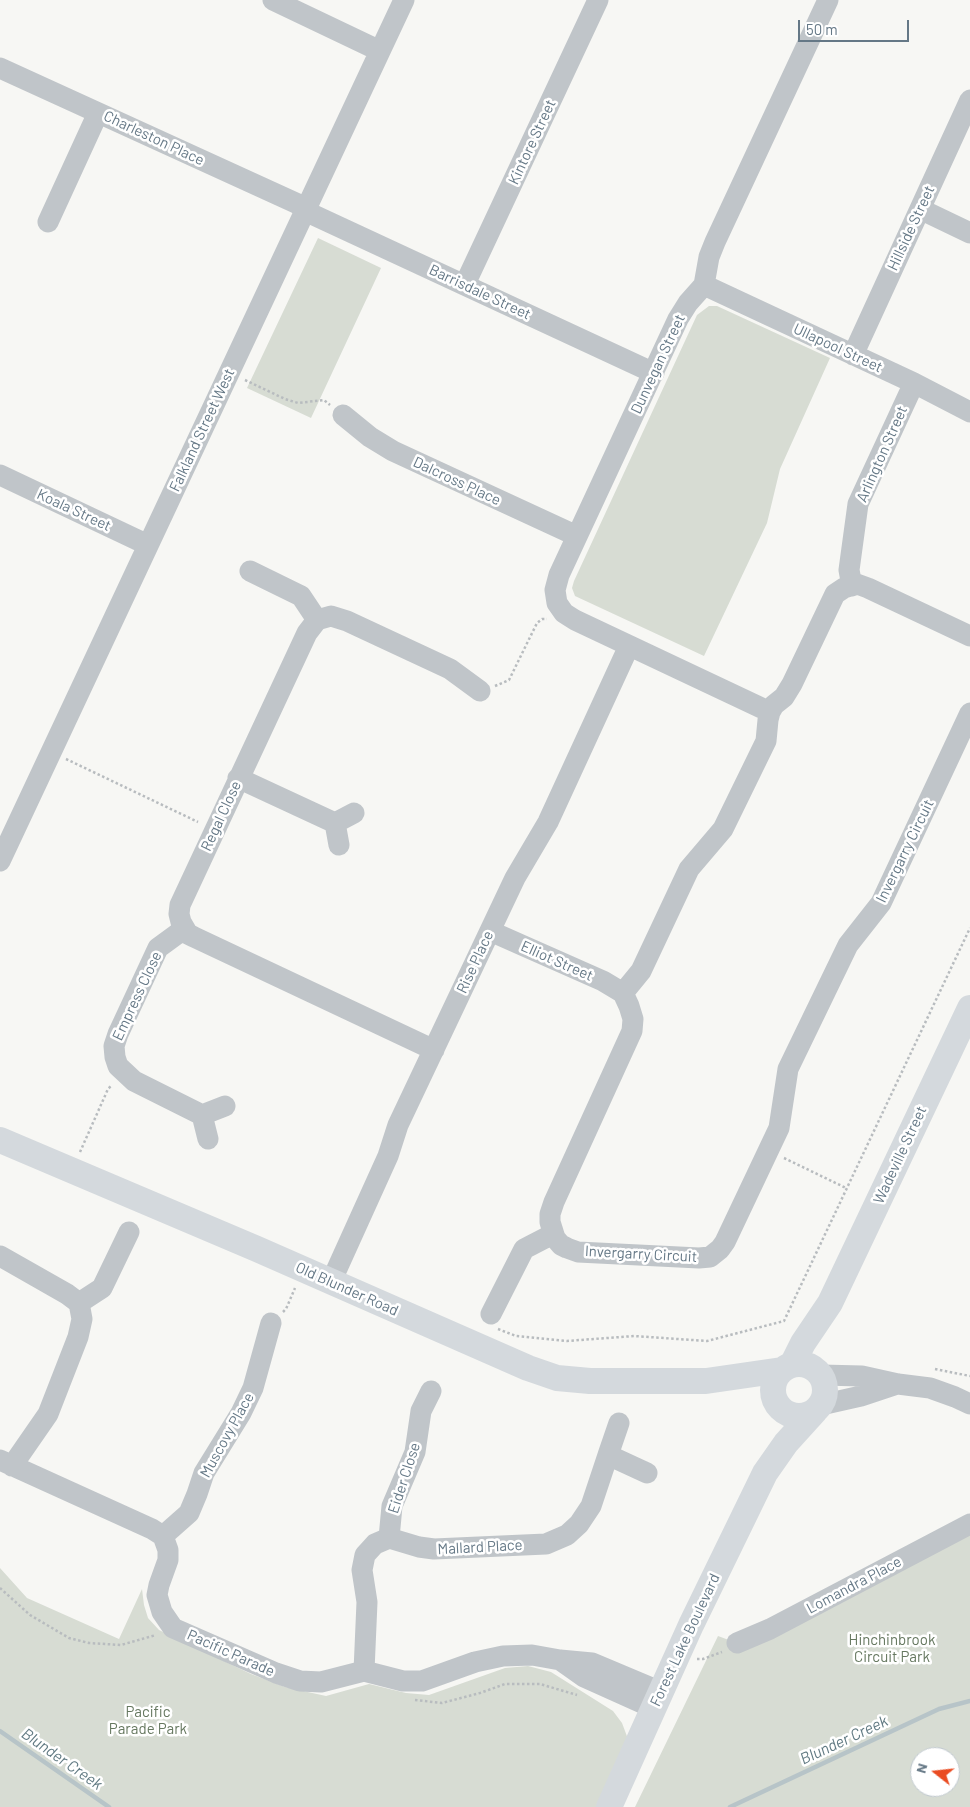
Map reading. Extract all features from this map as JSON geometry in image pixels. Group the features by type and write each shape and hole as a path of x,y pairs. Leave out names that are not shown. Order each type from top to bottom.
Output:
{"main road":[{"name":"Wadeville Street","path":"787,1367 830,1303 970,1008"},
{"name":"Old Blunder Road","path":"0,1140 519,1364 557,1378 590,1381 706,1381 787,1367"},
{"name":"Wadeville Street","path":"819,1373 821,1342 830,1303"},
{"path":"801,1364 810,1366 819,1373 825,1390 818,1408 807,1415 798,1417 790,1415 782,1411 775,1401 773,1383 787,1367 801,1364"},
{"name":"Old Blunder Road","path":"706,1381 750,1391 775,1401"},
{"name":"Forest Lake Boulevard","path":"765,1474 774,1438 775,1401"},
{"name":"Forest Lake Boulevard","path":"613,1798 657,1700 765,1474 786,1443 818,1408"}],"street":[{"path":"273,0 380,51"},
{"name":"Falkland Street West","path":"0,861 404,0"},
{"name":"Kintore Street","path":"465,284 598,0"},
{"name":"Dunvegan Street","path":"553,611 559,575 683,311 704,285 715,242 828,0"},
{"name":"Charleston Place","path":"0,68 298,204 305,211"},
{"name":"Hillside Street","path":"853,355 970,100"},
{"path":"48,222 98,112"},
{"path":"920,209 970,233"},
{"name":"Barrisdale Street","path":"305,211 654,373"},
{"name":"Ullapool Street","path":"704,285 914,383 970,412"},
{"name":"Arlington Street","path":"852,586 849,570 858,504 914,383"},
{"name":"Dalcross Place","path":"343,415 393,451 577,536"},
{"name":"Koala Street","path":"0,475 148,545"},
{"path":"250,571 301,596 317,620 331,616 347,621 450,669 480,691"},
{"path":"491,1314 524,1249 554,1234 550,1222 550,1214 554,1202 632,1031 631,1012 623,993 641,971 689,869 723,829 766,741 770,712 792,684 835,594 844,588 857,584 970,636"},
{"path":"553,611 564,613 629,646 770,712"},
{"name":"Regal Close","path":"184,929 179,914 180,905 307,633 317,620"},
{"name":"Rise Place","path":"331,1282 388,1156 398,1125 515,878 548,822 629,646"},
{"name":"Invergarry Circuit","path":"554,1234 561,1245 578,1252 699,1258 710,1257 720,1249 779,1128 788,1069 848,945 882,902 970,713"},
{"path":"238,778 335,823"},
{"path":"335,823 354,813"},
{"path":"335,823 339,846"},
{"path":"184,929 194,937 434,1050"},
{"name":"Empress Close","path":"122,1072 114,1057 114,1046 118,1034 158,948 184,929"},
{"name":"Elliot Street","path":"490,931 603,981 623,993"},
{"path":"122,1072 134,1081 202,1116 208,1139"},
{"path":"202,1116 225,1106"},
{"path":"79,1303 102,1288 129,1232"},
{"path":"0,1256 67,1294 79,1303 82,1320 78,1338 48,1414 6,1463 152,1528 163,1536"},
{"name":"Muscovy Place","path":"163,1536 189,1513 204,1474 241,1413 253,1388 270,1323"},
{"path":"819,1373 862,1376 898,1384 930,1388 970,1404"},
{"path":"818,1408 898,1384"},
{"name":"Eider Close","path":"390,1538 392,1506 415,1452 421,1411 430,1391"},
{"name":"Mallard Place","path":"390,1538 434,1550 546,1544 567,1535 579,1524 591,1506 619,1423"},
{"path":"608,1456 647,1473"},
{"name":"Lomandra Place","path":"737,1642 770,1629 970,1524"},
{"name":"Pacific Parade","path":"163,1536 168,1550 168,1560 157,1595 162,1612 173,1628 276,1674 300,1681 321,1682 364,1671 403,1681 422,1681 475,1662 503,1656 532,1654 560,1660 584,1677 657,1700"},
{"path":"364,1671 367,1602 362,1570 365,1555 375,1544 390,1538"}],"path":[{"path":"229,372 285,399 298,403 324,400 343,415"},
{"path":"480,691 509,680 537,623 553,611"},
{"path":"51,752 214,830"},
{"path":"72,1170 108,1089 122,1072"},
{"path":"769,1151 846,1188"},
{"path":"270,1323 286,1309 304,1270"},
{"path":"934,1369 970,1376"},
{"path":"693,1659 703,1659 719,1654 737,1642"}],"green space":[{"path":"318,238 381,268 311,418 247,388"},
{"path":"709,306 717,306 830,358 780,469 767,523 704,656 575,596 572,588 697,315"},
{"name":"Hinchinbrook Circuit Park","path":"970,1524 970,1807 635,1807 718,1636 737,1643"},
{"name":"Pacific Parade Park","path":"0,1568 27,1598 119,1639 142,1589 148,1618 159,1630 251,1674 285,1687 326,1696 369,1684 406,1693 429,1695 505,1668 528,1666 551,1672 613,1711 622,1723 628,1739 597,1807 0,1807"}],"waterway":[{"name":"Blunder Creek","path":"730,1807 939,1709 970,1701"},
{"name":"Blunder Creek","path":"0,1731 109,1807"}]}
